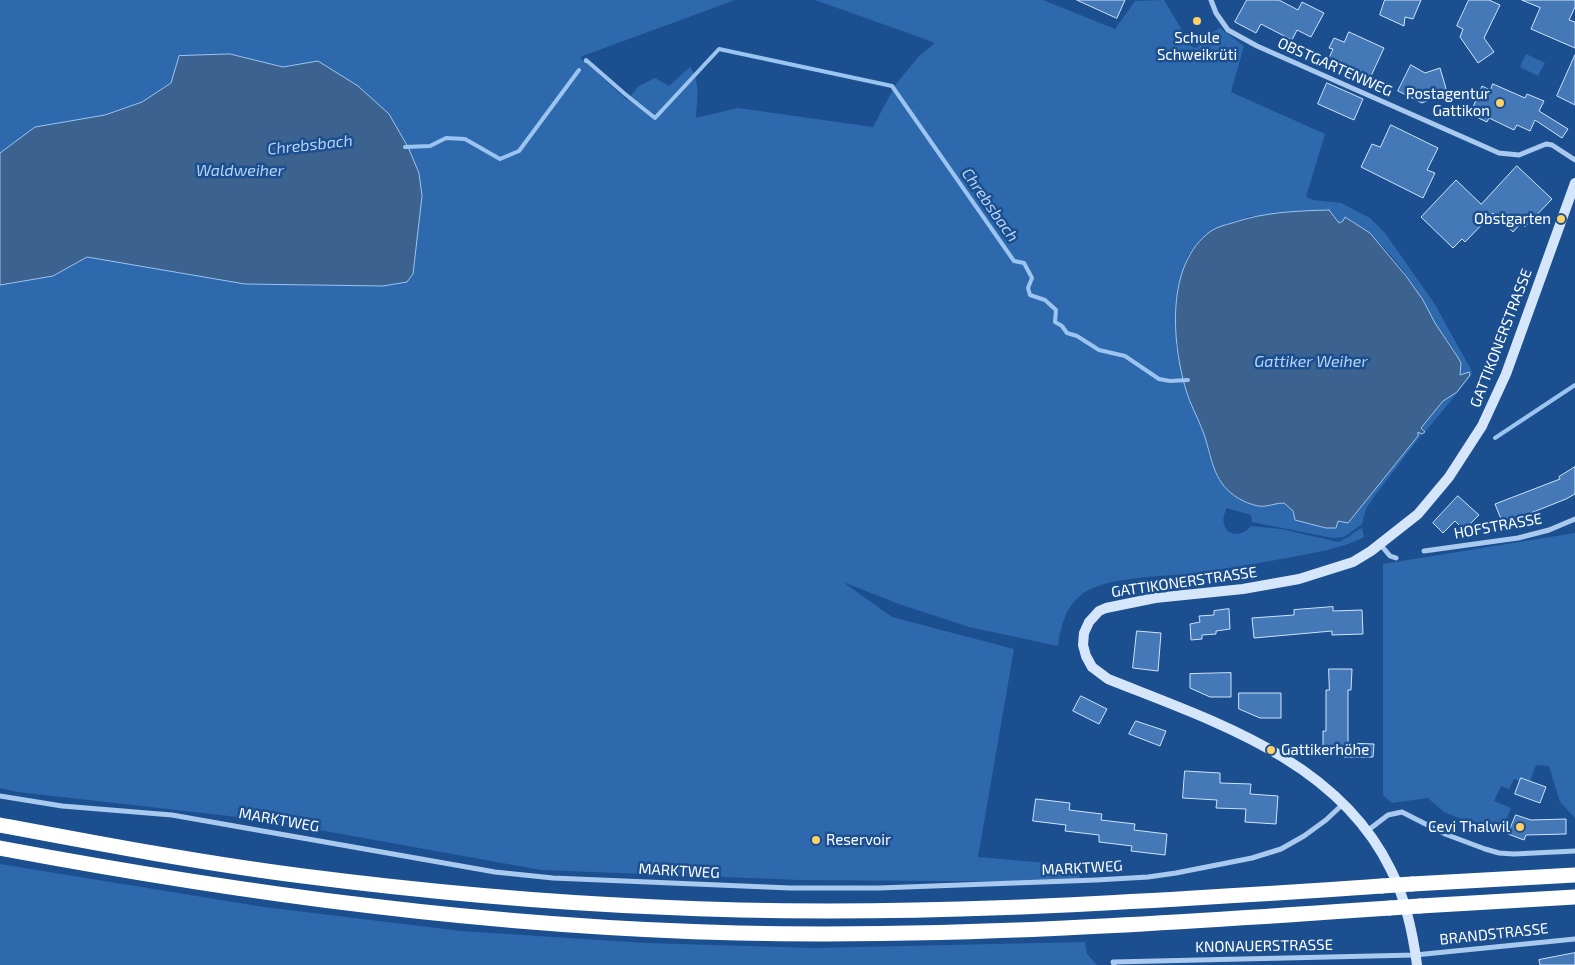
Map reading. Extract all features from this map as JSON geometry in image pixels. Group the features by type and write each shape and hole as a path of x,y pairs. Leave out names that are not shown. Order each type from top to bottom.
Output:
{"highway":[{"path":"0,825 302,876 506,898 659,908 811,911 968,909 1098,904 1575,875"},
{"path":"0,848 212,885 362,906 516,922 667,931 840,935 976,932 1078,928 1575,897"}],"main road":[{"name":"GATTIKONERSTRASSE","path":"1416,960 1404,906 1392,872 1382,852 1344,803 1315,779 1271,750 1224,727 1099,674 1092,668 1086,656 1083,638 1089,622 1100,611 1110,606 1155,598 1270,586 1353,562 1380,544 1418,514 1449,477 1482,426 1506,374 1575,183"}],"street":[{"name":"OBSTGARTENWEG","path":"1211,0 1216,13 1228,30 1257,46 1374,99 1500,153 1519,155 1546,144 1552,145 1575,160"},
{"name":"HOFSTRASSE","path":"1424,551 1518,538 1550,530 1575,519"},
{"path":"1380,544 1390,556 1396,558"},
{"name":"MARKTWEG","path":"0,796 62,806 172,815 495,872 553,878 790,888 966,885 1113,879 1170,874 1252,858 1281,849 1304,836 1326,820 1344,803"},
{"path":"1367,831 1388,815 1402,812 1445,834 1485,849 1514,854 1575,851"},
{"name":"BRANDSTRASSE","path":"1416,960 1575,938"},
{"name":"KNONAUERSTRASSE","path":"1114,964 1416,960"}],"shaded area":[{"path":"0,0 735,0 580,57 627,100 639,86 655,78 669,86 690,67 697,85 696,118 738,108 873,127 896,84 919,56 934,44 933,42 815,0 1043,0 1115,29 1135,1 1164,0 1192,47 1197,48 1202,38 1220,28 1244,46 1231,92 1325,134 1306,197 1313,200 1341,203 1370,218 1385,233 1434,303 1469,366 1472,372 1471,376 1425,432 1421,428 1443,401 1457,391 1458,361 1452,347 1399,265 1368,232 1345,218 1339,223 1336,221 1251,216 1221,226 1211,232 1188,255 1181,275 1176,347 1186,389 1203,429 1209,455 1218,478 1231,493 1265,507 1275,503 1284,503 1293,511 1348,522 1419,432 1422,434 1373,498 1366,509 1362,524 1344,537 1333,538 1252,522 1251,515 1227,508 1224,516 1225,528 1234,534 1239,534 1251,526 1281,529 1338,542 1362,528 1364,537 1336,548 1287,558 1210,571 1116,581 1091,589 1081,595 1067,612 1062,625 1058,646 969,627 899,604 843,582 892,617 1014,649 978,857 1080,866 1079,882 801,880 541,870 264,820 18,792 0,788 0,285 53,276 87,257 245,284 383,286 407,282 413,274 419,173 408,147 318,61 283,67 230,54 171,83 142,102 105,115 35,127 0,153"},
{"path":"1526,54 1545,63 1538,76 1520,67"},
{"path":"1575,533 1575,818 1560,802 1549,766 1536,765 1530,781 1522,778 1520,781 1514,779 1509,789 1501,786 1494,801 1511,808 1499,835 1444,812 1428,798 1392,803 1383,795 1383,564"},
{"path":"0,864 264,907 461,931 645,943 815,948 1085,942 1087,954 1097,965 0,965"}],"water":[{"name":"Waldweiher","path":"230,54 283,67 318,61 358,86 389,114 408,147 419,173 422,196 413,274 407,282 383,286 245,284 87,257 53,276 0,285 0,153 35,127 105,115 142,102 171,83 179,56"},
{"name":"Gattiker Weiher","path":"1329,210 1339,223 1345,217 1370,233 1406,276 1423,300 1435,323 1461,363 1460,375 1469,372 1470,375 1457,392 1443,401 1421,428 1425,432 1422,434 1418,432 1418,436 1348,523 1338,521 1336,528 1326,528 1295,520 1293,511 1284,503 1257,506 1248,503 1234,496 1224,487 1215,472 1205,437 1189,400 1181,371 1176,328 1176,305 1179,283 1186,263 1196,245 1211,231 1244,219 1268,214"}],"building":[{"path":"1077,0 1125,0 1117,18"},
{"path":"1247,0 1279,0 1298,10 1302,2 1324,13 1311,37 1297,30 1292,40 1261,24 1256,33 1235,22"},
{"path":"1385,0 1421,0 1413,19 1405,17 1404,26 1380,15"},
{"path":"1469,0 1489,0 1500,5 1484,38 1494,52 1478,63 1460,37 1463,29 1457,26"},
{"path":"1522,0 1575,0 1575,7 1569,20 1575,22 1575,48 1531,29 1540,8"},
{"path":"1349,32 1384,48 1371,76 1339,61 1338,65 1328,60 1333,49 1329,48 1334,38 1344,42"},
{"path":"1575,55 1575,105 1557,96"},
{"path":"1411,65 1425,73 1440,68 1447,92 1422,103 1398,91"},
{"path":"1327,83 1363,99 1354,120 1318,104"},
{"path":"1493,84 1525,98 1527,94 1544,101 1539,111 1568,129 1562,138 1535,120 1530,131 1517,125 1514,130 1489,118 1487,122 1470,114 1482,86 1490,90"},
{"path":"1391,125 1438,148 1427,170 1435,173 1423,198 1361,167 1372,144 1380,147"},
{"path":"1517,166 1552,199 1525,227 1521,223 1513,232 1493,213 1465,242 1462,239 1453,248 1421,217 1456,180 1481,204"},
{"path":"1575,467 1575,494 1503,524 1495,504 1560,479 1559,477"},
{"path":"1458,496 1479,515 1464,530 1455,521 1443,533 1433,523"},
{"path":"1333,607 1333,611 1362,610 1363,634 1332,635 1332,631 1254,638 1252,618 1294,615 1294,610"},
{"path":"1229,609 1230,629 1216,631 1216,634 1202,635 1202,639 1191,640 1190,624 1200,622 1199,616 1214,615 1214,611"},
{"path":"1137,631 1161,633 1158,671 1133,668"},
{"path":"1329,669 1352,669 1351,690 1348,690 1348,743 1374,744 1373,757 1344,757 1345,747 1323,747 1323,731 1326,731 1326,690 1329,690"},
{"path":"1231,673 1231,697 1210,697 1190,688 1190,674"},
{"path":"1239,693 1281,693 1281,718 1260,718 1239,709"},
{"path":"1081,696 1107,709 1099,724 1073,711"},
{"path":"1136,721 1166,731 1160,746 1129,734"},
{"path":"1185,771 1220,773 1220,783 1251,784 1250,794 1278,796 1276,824 1245,822 1246,809 1216,808 1217,800 1183,798"},
{"path":"1521,778 1546,787 1540,803 1515,794"},
{"path":"1036,799 1070,803 1069,810 1102,814 1101,820 1135,824 1134,830 1167,834 1165,855 1131,851 1132,846 1099,842 1099,835 1065,831 1066,825 1033,821"},
{"path":"1516,815 1531,820 1566,819 1566,834 1526,835 1524,840 1508,834"},
{"path":"1575,953 1575,965 1540,965 1539,960"}],"waterway":[{"name":"Chrebsbach","path":"586,61 655,118 719,49 892,86 1014,261 1024,263 1032,278 1028,288 1030,295 1045,300 1056,310 1055,322 1062,326 1067,333 1077,336 1099,350 1125,356 1159,379 1170,381 1188,380"},
{"name":"Chrebsbach","path":"405,147 430,146 446,138 465,139 500,159 519,151 579,70"},
{"path":"1495,438 1575,385"}],"place":[{"name":"Schule Schweikrüti","path":"1197,21"},
{"name":"Postagentur Gattikon","path":"1500,103"},
{"name":"Obstgarten","path":"1561,219"},
{"name":"Gattikerhöhe","path":"1271,750"},
{"name":"Cevi Thalwil","path":"1520,827"},
{"name":"Reservoir","path":"816,840"}]}
